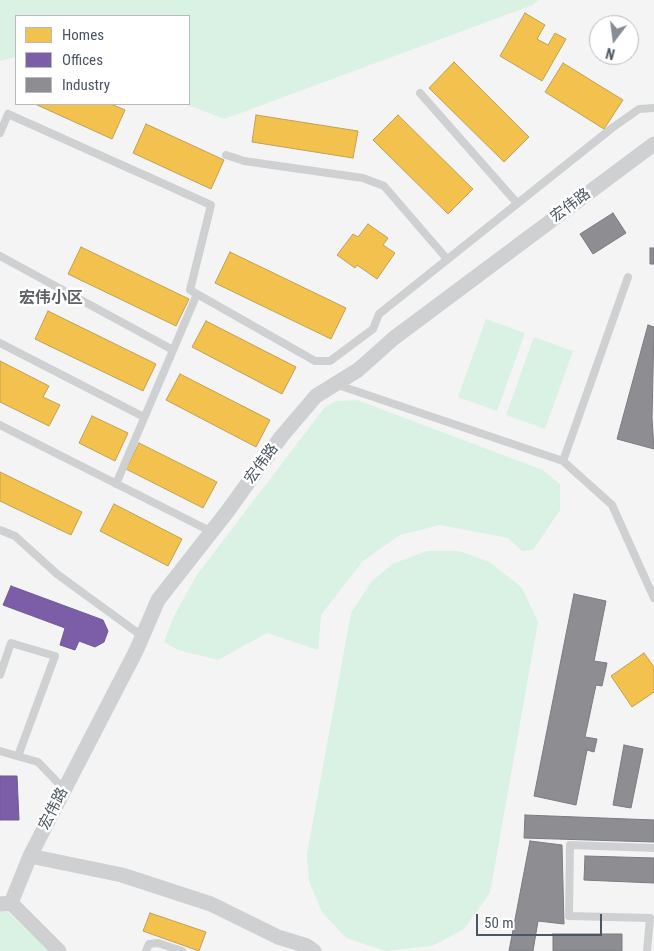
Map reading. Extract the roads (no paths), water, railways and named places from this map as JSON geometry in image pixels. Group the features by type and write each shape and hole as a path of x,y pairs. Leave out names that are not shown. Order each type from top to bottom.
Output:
{"street":[{"name":"宏伟路","path":"59,951 5,904 142,636 158,600 212,532 281,437 316,396 358,370 394,338 654,144"},
{"path":"30,856 122,875 211,904 278,937 307,946 314,951"}],"lane":[{"path":"420,93 517,203"},
{"path":"0,133 8,114 212,205 190,290 315,361 330,361 373,329 379,314 517,203 638,109 654,108"},
{"path":"226,155 244,161 362,178 384,186 447,259"},
{"path":"0,256 173,350"},
{"path":"563,461 628,277"},
{"path":"116,484 197,294"},
{"path":"0,342 144,417"},
{"path":"335,384 563,461 612,505 654,598"},
{"path":"0,425 212,532"},
{"path":"0,530 15,536 57,574 142,636"},
{"path":"0,675 11,643 55,656 18,756"},
{"path":"0,751 38,762 64,789"},
{"path":"648,951 650,918 569,916 570,845 654,848"},
{"path":"146,951 149,944 158,943 182,951"}],"district":[{"name":"宏伟小区","path":"51,299"}]}
